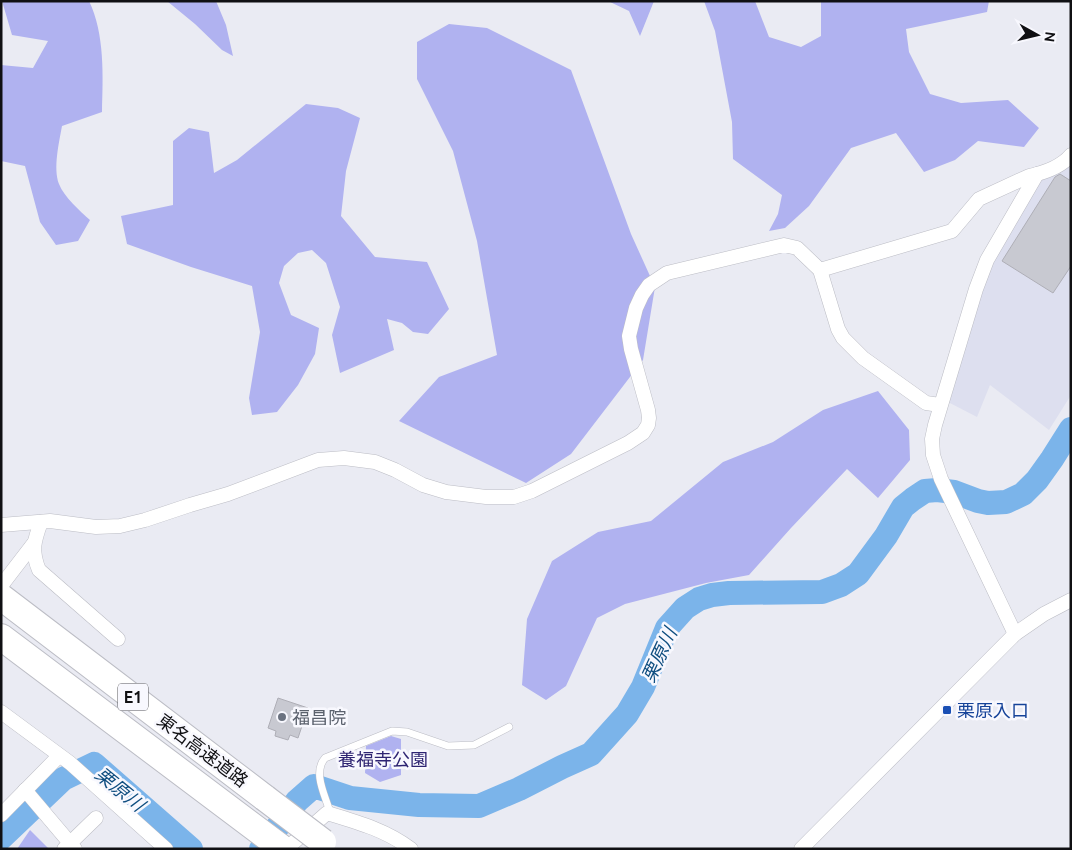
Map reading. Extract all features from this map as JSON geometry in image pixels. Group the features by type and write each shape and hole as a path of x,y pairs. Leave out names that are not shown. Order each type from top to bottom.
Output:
{"highway":[{"name":"東名高速道路","path":"1,597 328,845"},
{"name":"東名高速道路","path":"1,636 284,849"}],"street":[{"path":"820,270 952,231 979,199 1029,176 1069,161"},
{"path":"1015,634 941,479 933,455 932,439 940,405 976,288 987,260 1037,174"},
{"path":"1,525 50,521 96,527 120,526 228,494 318,460 344,458 375,462 423,485 446,492 486,497 514,497 525,494 628,443 643,433 648,425 648,410 629,336 636,308 642,295 657,279 667,273 784,245 797,248 820,270 838,329 843,338 863,358 926,403 940,405"},
{"path":"1,586 34,543 41,522"},
{"path":"34,543 34,558 39,570 118,639"},
{"path":"801,849 1015,634 1044,614 1071,600"},
{"path":"1,712 65,760 102,791 159,846"},
{"path":"1,815 28,794 65,760"},
{"path":"28,794 70,847 96,818"},
{"path":"284,849 328,811 380,830 393,836 411,849"}],"lane":[{"path":"328,811 320,778 321,763 325,758 392,731 407,732 448,746 474,745 509,727"}],"shaded area":[{"path":"1071,165 1071,395 1049,430 990,385 977,417 946,401 971,320 995,256 1041,179"}],"green space":[{"path":"2,1 89,1 94,14 102,56 102,112 62,126 58,148 57,178 61,189 90,220 78,241 56,245 40,222 25,166 1,161 1,65 33,68 48,41 12,35"},
{"path":"167,1 216,1 226,25 233,56 222,50"},
{"path":"608,1 654,1 640,36 629,11"},
{"path":"704,1 755,1 769,37 801,47 821,36 821,1 989,1 987,12 906,29 909,52 930,94 961,103 1008,100 1039,128 1024,147 978,141 955,160 924,172 896,133 851,148 809,206 785,228 769,231 778,214 782,195 733,159 732,122 715,31"},
{"path":"449,24 487,28 571,70 631,234 655,287 643,360 571,454 526,483 399,421 439,377 497,355 477,241 453,151 417,79 417,42"},
{"path":"306,104 338,108 360,118 346,171 341,216 375,257 427,262 449,309 428,334 413,332 402,323 387,319 394,350 340,373 332,335 340,307 326,263 312,250 298,253 284,266 279,283 291,315 319,328 315,354 298,385 277,412 252,415 249,398 260,332 252,286 127,244 121,216 173,205 173,141 189,128 209,132 214,173 237,160"},
{"path":"878,391 909,430 910,460 878,498 847,469 749,575 706,583 625,604 597,618 566,686 546,700 522,685 527,619 552,561 598,532 651,521 723,462 773,442 823,410"},
{"name":"養福寺公園","path":"391,736 401,739 401,775 380,782 365,773 366,746"},
{"path":"30,830 49,849 17,849"}],"building":[{"path":"1060,174 1071,181 1071,266 1053,293 1002,261 1055,177"},
{"path":"278,698 308,708 298,738 290,735 288,740 275,736 276,731 268,728"}],"waterway":[{"name":"栗原川","path":"261,849 297,801 314,786 350,798 419,805 479,806 591,754 627,714 643,687 667,628 685,608 699,599 712,595 729,593 822,592 841,585 858,574 886,536 903,507 913,499 925,491 937,490 954,492 988,503 1006,502 1023,494 1037,480 1071,429"},
{"name":"栗原川","path":"1,838 63,779 94,764 191,849"}],"place":[{"name":"栗原入口","path":"947,710"},
{"name":"福昌院","path":"282,717"}]}
